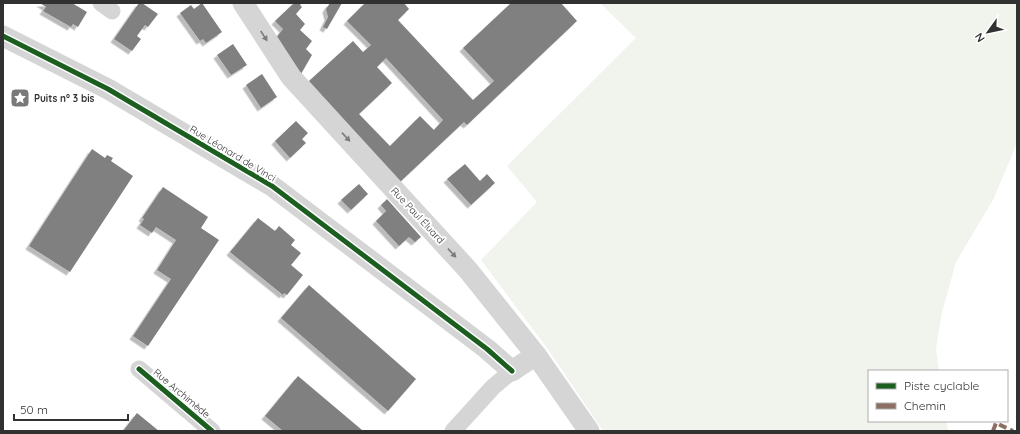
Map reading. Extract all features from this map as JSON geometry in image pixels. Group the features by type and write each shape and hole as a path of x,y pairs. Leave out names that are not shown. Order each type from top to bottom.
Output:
{"street":[{"name":"Rue Paul Éluard","path":"243,3 291,77 468,270 536,355 589,431"},
{"name":"Rue Léonard de Vinci","path":"3,36 108,89 272,186 486,349 512,371"},
{"path":"453,431 493,387 512,371 536,355"},
{"name":"Rue Archimède","path":"139,369 212,431"}],"shaded area":[{"path":"600,3 1017,3 1017,143 994,198 956,262 942,312 936,349 939,370 868,370 868,422 947,422 948,431 603,431 547,348 481,260 537,202 507,166 636,38"}],"building":[{"path":"40,3 72,3 87,12 78,27 73,24 71,27 43,11 46,7"},
{"path":"139,3 142,3 158,14 148,27 145,25 137,36 141,39 132,51 114,39"},
{"path":"202,3 222,32 206,43 203,39 200,41 180,13 191,5 194,9"},
{"path":"294,3 302,3 300,5 302,7 296,14 305,24 300,30 312,41 306,49 312,55 301,74 276,38 283,29 275,21"},
{"path":"330,3 342,3 327,29 323,27 328,17 326,9"},
{"path":"365,3 404,3 409,9 398,20 473,100 494,81 463,48 511,3 561,3 577,21 467,125 464,122 400,182 309,81 353,41 363,52 371,45 347,21","holes":["386,58 443,120 434,130 420,116 390,146 359,114 392,83 377,67"]},
{"path":"233,44 247,65 231,75 217,55"},
{"path":"262,74 277,97 261,108 246,85"},
{"path":"296,121 308,133 302,139 306,143 290,158 275,141"},
{"path":"92,149 105,158 107,155 113,158 111,161 133,176 70,272 29,246"},
{"path":"465,164 480,181 487,174 495,183 471,205 447,179"},
{"path":"359,184 368,194 351,210 341,200"},
{"path":"163,187 208,217 201,228 219,240 148,346 133,336 171,279 157,270 176,240 156,227 152,233 140,225 144,219 142,218"},
{"path":"387,199 421,237 415,242 409,237 399,246 376,221 386,211 381,205"},
{"path":"258,218 275,231 279,226 295,240 291,245 301,253 291,265 303,275 287,295 284,293 283,295 230,252"},
{"path":"309,285 416,379 388,411 281,318"},
{"path":"298,376 362,430 283,431 265,416"},
{"path":"137,413 159,431 123,431"}],"marked path":[{"path":"993,431 996,423 1013,431"}],"cycle path":[{"path":"3,36 108,89 272,186 487,349 512,371"},
{"path":"139,369 212,431"}],"place":[{"name":"Puits n° 3 bis","path":"20,98"}]}
